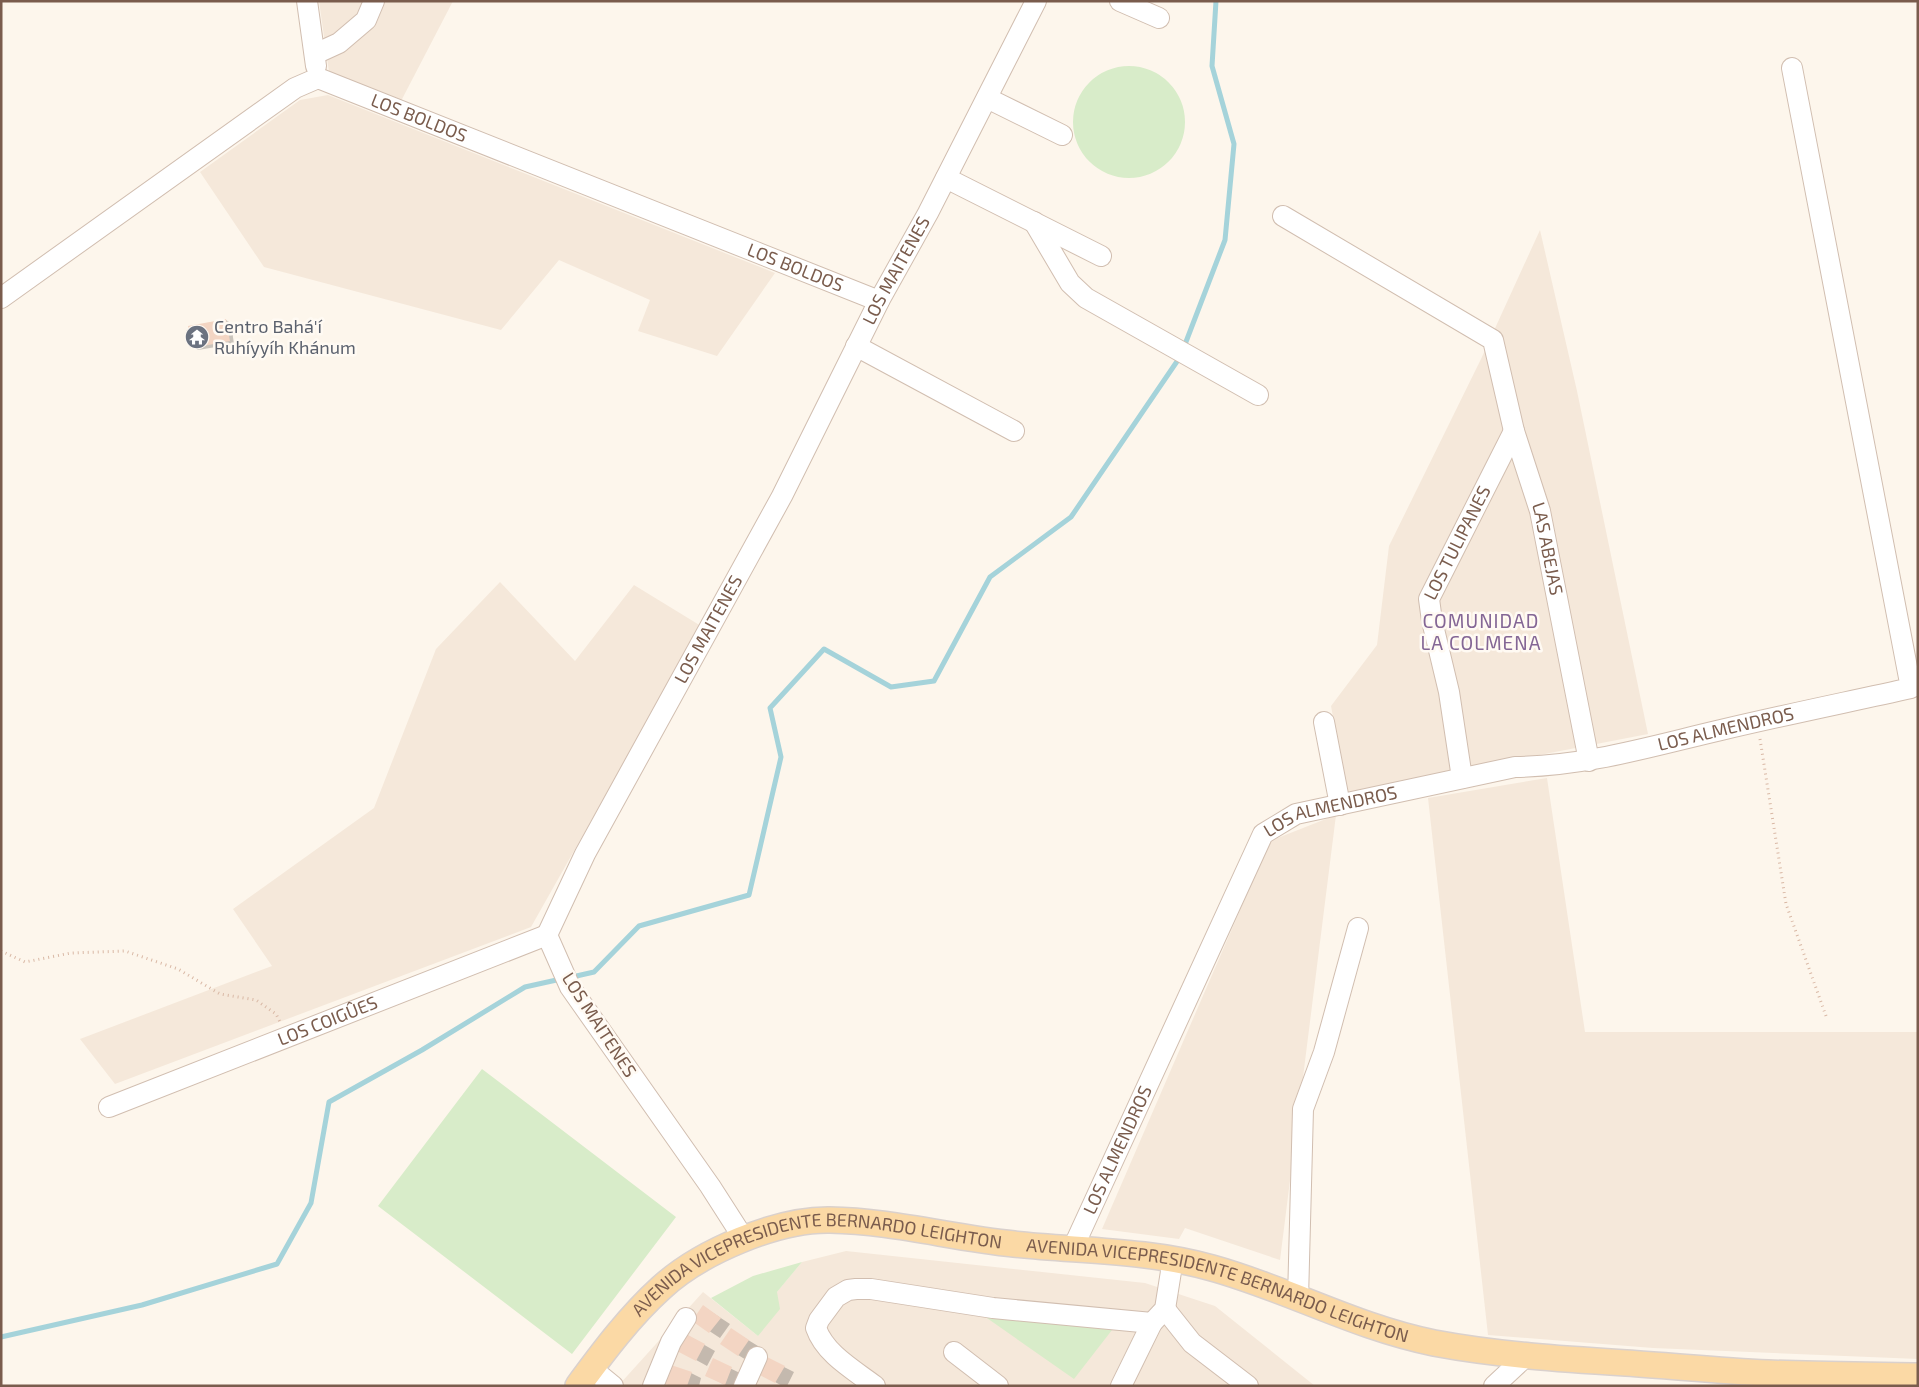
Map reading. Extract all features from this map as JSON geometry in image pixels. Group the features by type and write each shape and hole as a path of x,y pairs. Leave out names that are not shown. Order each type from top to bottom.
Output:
{"main road":[{"name":"AVENIDA VICEPRESIDENTE BERNARDO LEIGHTON","path":"584,1377 623,1328 660,1288 694,1264 744,1239 770,1230 825,1220 856,1221 1012,1244 1173,1259 1248,1279 1347,1318 1391,1333 1435,1343 1525,1356 1729,1378 1918,1376"}],"street":[{"path":"1,298 295,88 318,78 307,1"},
{"path":"315,54 339,43 366,20 374,1"},
{"name":"LOS MAITENES","path":"744,1239 710,1186 570,987 547,935 585,854 782,496 879,301 946,178 1036,1"},
{"path":"1120,1 1159,18"},
{"name":"LOS ALMENDROS","path":"1072,1250 1263,834 1296,814 1515,767 1544,767 1589,761 1757,721 1911,688 1792,68"},
{"name":"LOS BOLDOS","path":"318,78 879,301"},
{"path":"987,98 1062,135"},
{"path":"946,178 1101,256"},
{"name":"LAS ABEJAS","path":"1283,216 1494,340 1514,431 1540,511 1589,761"},
{"path":"1034,222 1070,283 1086,298 1258,395"},
{"path":"856,346 1014,431"},
{"name":"LOS TULIPANES","path":"1462,778 1449,692 1428,599 1514,431"},
{"path":"1324,722 1340,805"},
{"path":"1298,1299 1303,1109 1324,1052 1358,928"},
{"name":"LOS COIGÛES","path":"109,1107 547,935"},
{"path":"1124,1384 1159,1316 1173,1259"},
{"path":"875,1386 825,1345 816,1328 818,1320 836,1297 848,1290 871,1289 993,1308 1159,1316 1248,1386"},
{"path":"654,1386 671,1342 686,1318"},
{"path":"954,1352 998,1386"},
{"path":"1494,1386 1525,1356"},
{"path":"744,1386 757,1357"},
{"path":"584,1377 613,1386"}],"path":[{"path":"1757,721 1786,904 1826,1016"},
{"path":"1,950 25,962 71,953 125,951 178,969 220,994 256,1000 276,1014 289,1037"}],"shaded area":[{"path":"319,1 453,1 400,103 329,72"},
{"path":"328,95 775,273 717,356 638,331 650,300 559,260 501,330 264,267 200,172 300,100"},
{"path":"1540,230 1577,391 1648,734 1347,792 1331,706 1377,645 1389,546 1481,359"},
{"path":"500,582 575,661 634,585 701,626 531,927 115,1084 80,1039 272,966 233,909 374,808 436,649"},
{"path":"1547,778 1585,1032 1918,1032 1918,1359 1653,1348 1488,1335 1428,798"},
{"path":"1336,815 1280,1260 1185,1228 1179,1239 1102,1229 1270,841"},
{"path":"846,1251 1145,1283 1215,1306 1315,1386 618,1386 703,1292 758,1336 776,1293 802,1262"}],"green space":[{"path":"1129,66 1140,67 1150,71 1168,83 1180,101 1184,111 1184,133 1180,143 1168,161 1150,173 1140,177 1129,178 1118,177 1108,173 1090,161 1078,143 1074,133 1073,122 1074,111 1078,101 1090,83 1108,71 1118,67"},
{"path":"482,1069 676,1217 572,1354 378,1206"},
{"path":"802,1262 777,1292 780,1309 758,1336 711,1298 753,1276"},
{"path":"984,1316 1112,1330 1074,1379"}],"building":[{"path":"226,319 230,341 192,348 188,326"},
{"path":"703,1305 721,1318 709,1333 692,1321"},
{"path":"731,1328 749,1340 738,1356 720,1344"},
{"path":"686,1334 705,1344 696,1361 677,1351"},
{"path":"765,1356 785,1366 775,1383 756,1373"},
{"path":"713,1358 732,1367 725,1385 705,1376"},
{"path":"671,1365 692,1372 687,1386 665,1384"}],"waterway":[{"path":"1184,347 1225,240 1234,144 1212,66 1216,1"},
{"path":"572,977 594,972 639,926 749,895 781,757 770,708 824,649 891,687 934,681 990,577 1071,517 1180,357"},
{"path":"1,1337 142,1305 277,1264 311,1203 329,1102 422,1050 525,987 561,979"}],"place":[{"name":"Centro Bahá'í Ruhíyyíh Khánum","path":"197,337"}],"district":[{"name":"COMUNIDAD LA COLMENA","path":"1481,632"}]}
